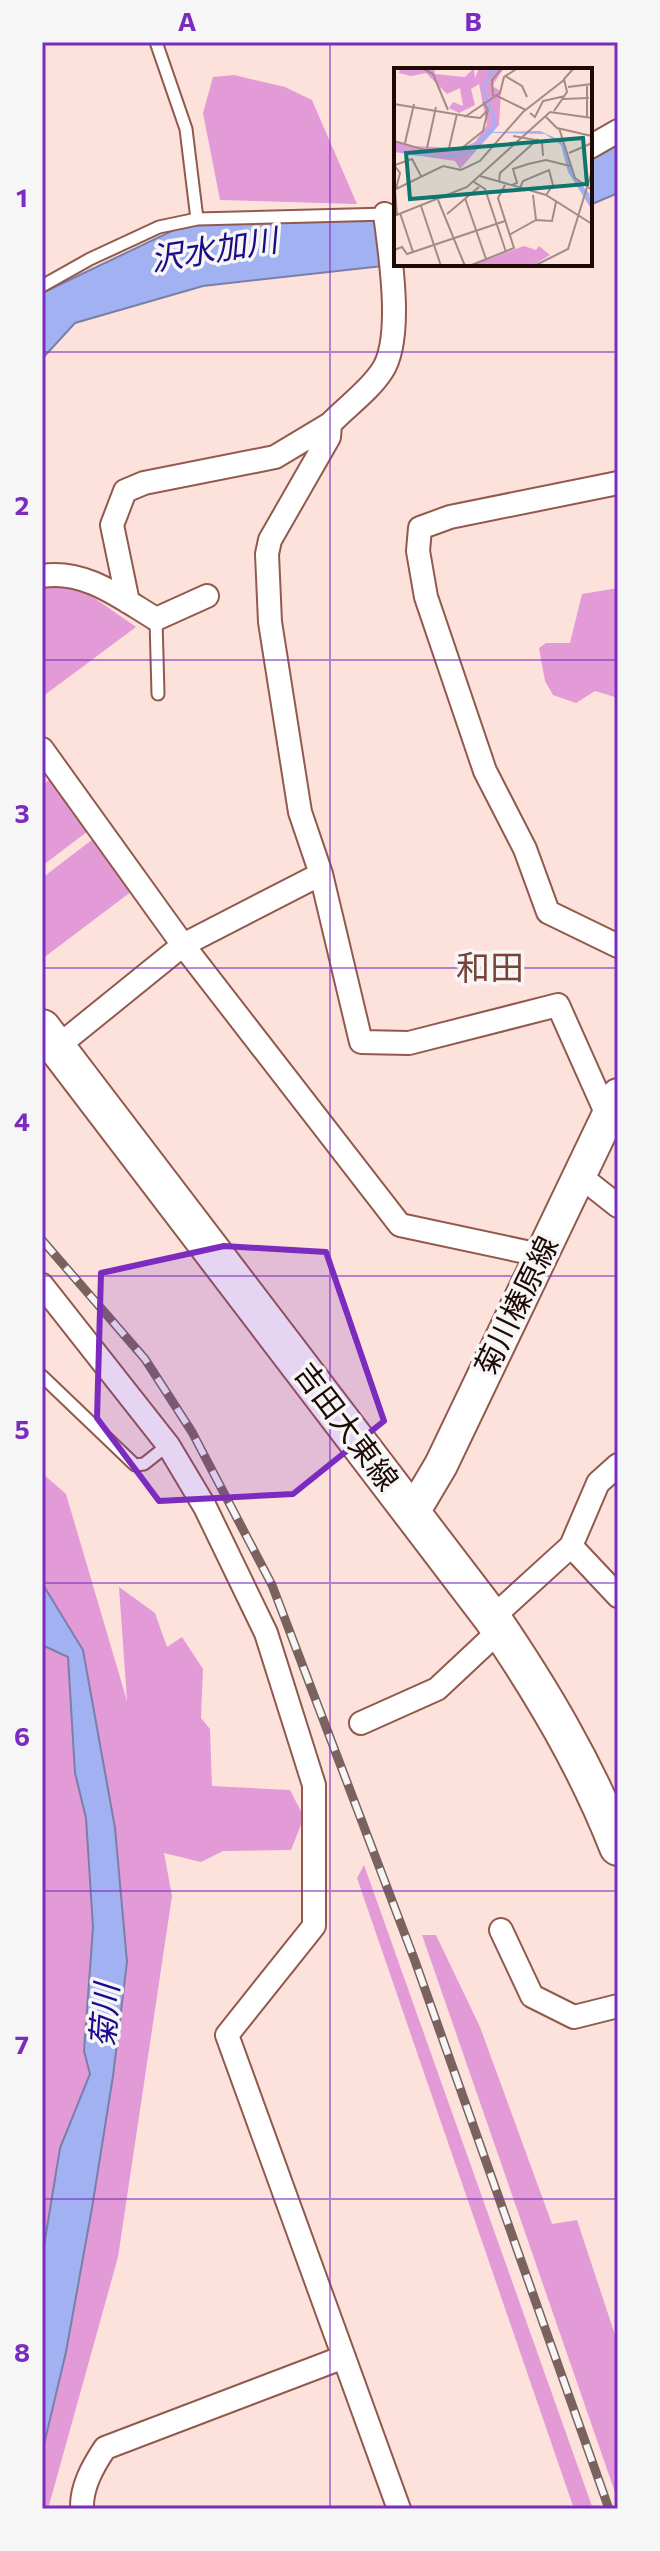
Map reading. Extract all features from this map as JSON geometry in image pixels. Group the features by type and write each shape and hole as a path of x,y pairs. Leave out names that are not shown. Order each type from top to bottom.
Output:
{"main road":[{"name":"吉田大東線","path":"50,1038 496,1624 574,1751 618,1847"},
{"name":"菊川榛原線","path":"412,1514 441,1465 613,1106"}],"street":[{"path":"592,146 618,131"},
{"path":"128,602 112,525 125,491 144,483 275,457 330,424 381,373 393,351 388,215"},
{"path":"330,424 329,437 270,540 267,554 270,622 300,812 321,874 361,1042 409,1043 558,1005 613,1106"},
{"path":"618,483 450,517 420,528 418,551 426,597 485,771 525,849 548,912 618,946"},
{"path":"42,576 66,575 96,583 156,619 207,596"},
{"path":"42,749 183,945 400,1225 540,1255"},
{"path":"50,1038 183,945 321,874"},
{"path":"580,1176 618,1206"},
{"path":"42,1285 168,1445 205,1507 266,1633 314,1785 314,1926 227,2035 399,2509"},
{"path":"361,1723 437,1689 571,1546 598,1483 618,1465"},
{"path":"571,1546 618,1596"},
{"path":"501,1930 532,1996 574,2017 618,2006"},
{"path":"82,2509 82,2497 93,2466 105,2448 344,2357"}],"lane":[{"path":"156,42 186,129 197,219"},
{"path":"42,286 90,259 159,227 197,219 388,215"},
{"path":"156,619 158,694"},
{"path":"42,1376 135,1465 144,1464 168,1445"}],"highlighted area":[{"path":"224,1246 326,1252 384,1421 293,1494 159,1501 97,1418 101,1273"}],"shaded area":[{"path":"234,75 285,87 312,100 357,204 220,200 203,113 213,77"},
{"path":"42,579 67,579 136,627 42,697"},
{"path":"618,588 618,698 595,691 576,703 553,695 545,681 539,648 546,643 570,643 582,594"},
{"path":"57,774 96,825 42,866 42,785"},
{"path":"101,833 140,885 42,959 42,878"},
{"path":"42,1473 66,1494 127,1701 119,1587 155,1613 167,1647 182,1637 203,1669 201,1718 210,1729 212,1786 290,1790 304,1817 291,1850 223,1851 201,1862 164,1853 172,1896 118,2257 48,2509 42,2509"},
{"path":"364,1865 593,2509 574,2509 357,1878"},
{"path":"422,1935 436,1935 480,2027 552,2224 577,2220 618,2344 618,2501"}],"water":[{"path":"618,135 618,193 592,204 592,150"},
{"name":"沢水加川","path":"394,212 394,265 203,286 75,323 42,359 42,293 197,219"},
{"name":"菊川","path":"42,1583 83,1650 115,1828 127,1962 92,2208 66,2352 42,2453 42,2258 60,2148 90,2074 84,2051 93,1927 86,1818 75,1773 68,1657 42,1645"}],"railway":[{"path":"42,1240 145,1359 192,1432 272,1585 415,1961 609,2509"}],"district":[{"name":"和田","path":"490,968"}]}
